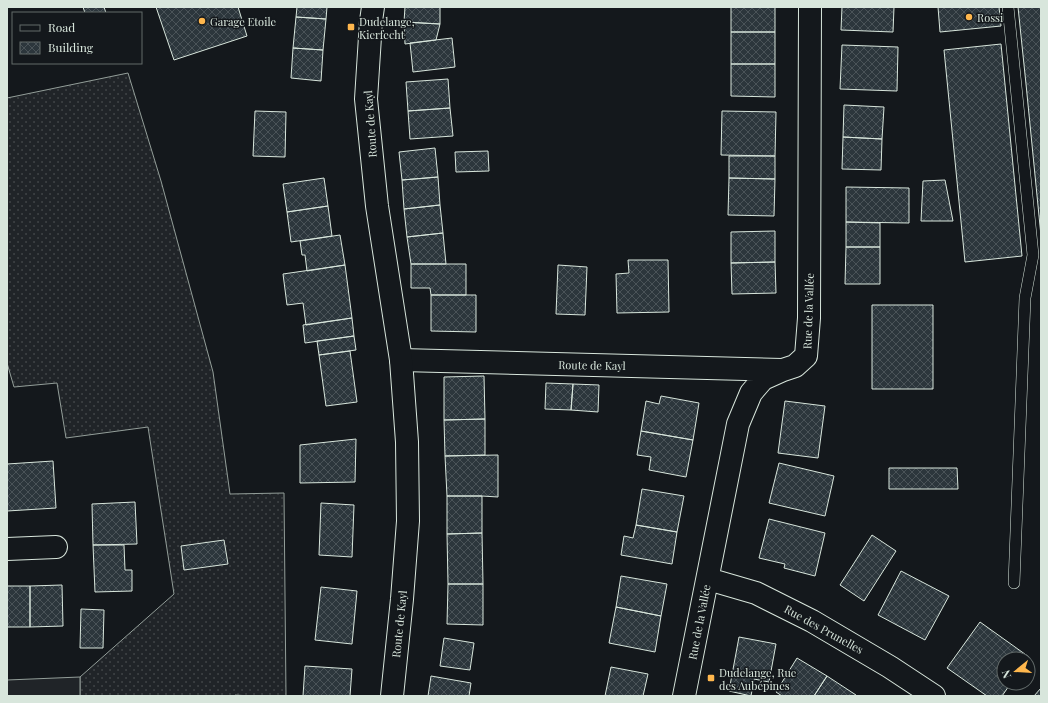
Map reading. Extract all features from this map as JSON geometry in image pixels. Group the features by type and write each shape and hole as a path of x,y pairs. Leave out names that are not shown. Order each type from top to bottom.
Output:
{"street":[{"name":"Route de Kayl","path":"373,7 366,99 377,206 401,360 407,442 408,521 392,696"},
{"name":"Rue de la Vallée","path":"684,696 738,424 751,393 763,379 795,366 806,356 809,318 810,7"},
{"name":"Route de Kayl","path":"401,360 783,370"},
{"path":"7,549 56,547"},
{"name":"Rue des Prunelles","path":"708,579 756,593 812,621 890,667 934,696"}],"lane":[{"path":"1008,7 1033,255 1025,298 1014,583"}],"shaded area":[{"path":"128,73 161,181 213,372 230,494 284,493 286,696 80,696 80,677 174,594 148,427 66,438 57,383 14,387 7,363 7,98"},
{"path":"80,677 80,696 7,696 7,680"}],"building":[{"path":"83,7 104,7 106,12 85,12"},
{"name":"Garage Etoile","path":"156,7 238,7 247,36 174,60"},
{"path":"297,7 327,7 326,19 296,17"},
{"path":"405,7 440,7 440,24 404,22"},
{"path":"731,7 775,7 775,32 731,32"},
{"path":"842,7 894,7 893,32 841,30"},
{"name":"Rossi","path":"938,7 999,7 1001,26 940,32"},
{"path":"1018,7 1041,7 1041,236 1026,84"},
{"path":"296,17 326,19 323,50 293,48"},
{"path":"404,22 440,24 436,40 405,44"},
{"path":"731,32 775,32 775,64 731,64"},
{"path":"452,38 455,67 413,72 410,43"},
{"path":"1001,44 1022,256 965,262 944,50"},
{"path":"842,45 898,47 897,91 840,89"},
{"path":"293,48 323,50 321,81 291,78"},
{"path":"731,64 775,64 775,97 731,96"},
{"path":"448,79 450,108 408,111 406,82"},
{"path":"844,105 884,107 882,139 843,137"},
{"path":"450,108 453,136 410,139 408,111"},
{"path":"255,111 286,112 285,157 253,156"},
{"path":"722,111 776,112 775,156 721,155"},
{"path":"843,137 882,139 881,170 842,169"},
{"path":"435,148 438,177 402,180 399,152"},
{"path":"488,151 489,171 456,172 455,152"},
{"path":"729,156 775,156 775,179 729,178"},
{"path":"438,177 440,205 404,209 402,180"},
{"path":"324,178 328,206 287,212 283,184"},
{"path":"729,178 775,179 774,216 728,215"},
{"path":"945,180 953,221 921,221 923,181"},
{"path":"846,187 909,188 909,223 846,222"},
{"path":"440,205 443,233 407,237 404,209"},
{"path":"328,206 332,236 291,242 287,212"},
{"path":"846,222 880,223 880,247 846,247"},
{"path":"775,231 775,262 731,263 731,232"},
{"path":"443,233 446,264 411,264 407,237"},
{"path":"340,235 345,265 307,271 305,255 302,255 300,241"},
{"path":"846,247 880,247 880,284 845,284"},
{"path":"628,260 668,260 669,312 617,313 616,274 629,273"},
{"path":"775,262 776,293 732,294 731,263"},
{"path":"411,264 466,264 466,295 431,295 430,288 411,288"},
{"path":"345,265 352,318 306,325 303,303 287,305 283,274"},
{"path":"558,265 587,267 585,315 556,314"},
{"path":"431,295 476,295 476,332 431,331"},
{"path":"872,305 933,305 933,389 872,389"},
{"path":"352,318 354,336 305,343 303,325"},
{"path":"354,336 356,350 319,355 317,341"},
{"path":"350,351 357,402 326,406 319,355"},
{"path":"484,376 485,419 444,420 444,377"},
{"path":"546,383 573,384 571,410 545,409"},
{"path":"573,384 599,385 598,412 571,410"},
{"path":"661,396 699,403 693,440 641,431 646,401 659,404"},
{"path":"785,401 825,406 818,458 778,453"},
{"path":"485,419 485,455 445,456 444,420"},
{"path":"641,431 693,440 686,477 649,470 651,457 637,455"},
{"path":"356,439 355,482 300,483 300,445"},
{"path":"498,455 498,497 447,496 445,456"},
{"path":"53,461 56,508 7,511 7,464"},
{"path":"779,463 834,476 825,516 769,503"},
{"path":"889,468 957,468 958,489 889,489"},
{"path":"642,489 684,496 677,532 636,525"},
{"path":"447,496 482,496 482,533 447,534"},
{"path":"135,502 137,544 93,545 92,504"},
{"path":"321,503 354,505 352,557 319,555"},
{"path":"769,519 825,533 815,576 784,568 785,564 759,558"},
{"path":"636,525 677,532 672,564 621,555 624,536 633,538"},
{"path":"482,533 483,584 448,584 447,534"},
{"path":"872,535 896,551 864,601 840,585"},
{"path":"224,540 228,564 184,570 181,546"},
{"path":"93,545 124,545 125,570 132,570 132,591 95,592"},
{"path":"901,571 949,596 925,640 878,615"},
{"path":"621,576 667,584 661,616 616,607"},
{"path":"448,584 483,584 483,625 447,624"},
{"path":"62,585 63,626 30,627 30,586"},
{"path":"7,586 30,586 30,627 7,627"},
{"path":"321,587 357,591 352,644 315,640"},
{"path":"616,607 661,616 655,652 609,643"},
{"path":"81,609 104,610 103,648 80,648"},
{"path":"980,622 1021,651 996,651 996,691 1005,691 1002,696 987,696 947,668"},
{"path":"739,637 776,644 769,682 754,679 751,696 729,691"},
{"path":"444,638 474,643 470,670 440,666"},
{"path":"797,658 827,676 814,696 782,696 776,692"},
{"path":"305,666 352,669 350,696 303,696"},
{"path":"611,667 648,674 643,696 605,696"},
{"path":"431,676 471,683 469,696 428,696"},
{"path":"827,676 856,695 814,696"},
{"path":"1041,688 1041,696 1034,696"}],"place":[{"name":"Rossi","path":"969,17"},
{"name":"Garage Etoile","path":"202,21"},
{"name":"Dudelange, Kierfecht","path":"351,27"},
{"name":"Dudelange, Rue des Aubépines","path":"711,678"}]}
